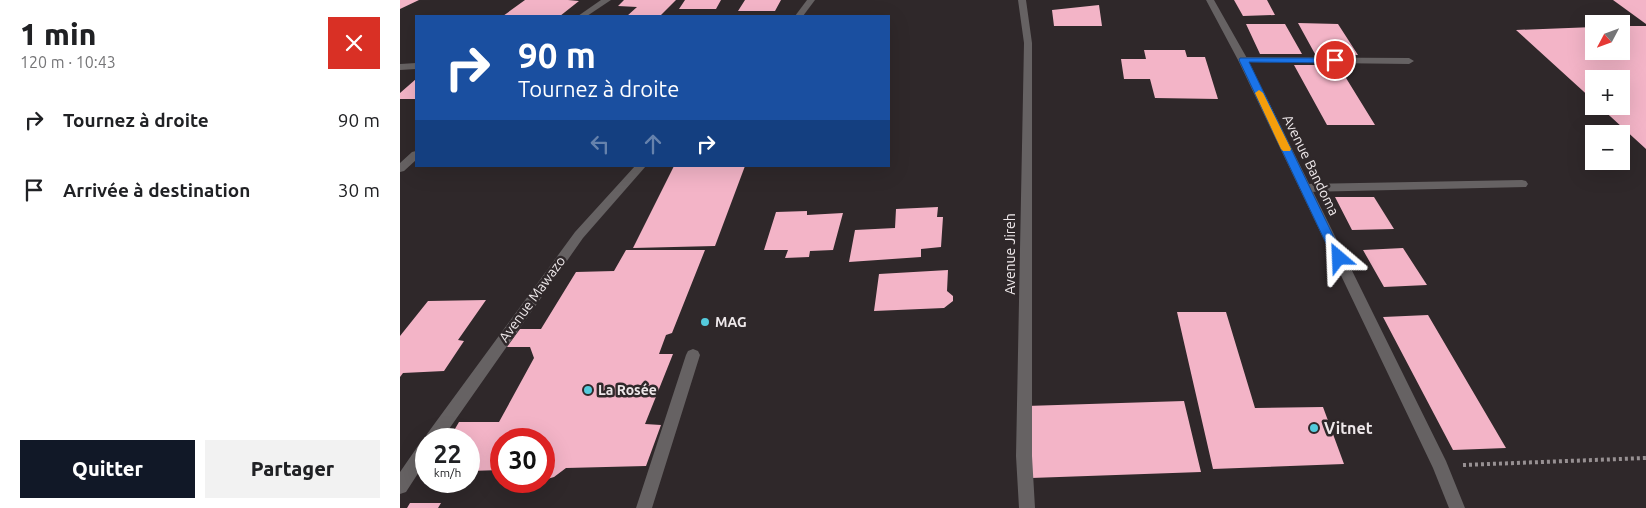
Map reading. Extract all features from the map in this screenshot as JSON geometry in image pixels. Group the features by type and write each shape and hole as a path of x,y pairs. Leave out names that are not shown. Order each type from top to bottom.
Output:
{"street":[{"path":"584,15 608,0"},
{"path":"800,15 811,0"},
{"name":"Avenue Jireh","path":"1022,0 1028,43 1024,456 1027,508"},
{"name":"Avenue Bandoma","path":"1210,0 1243,60 1440,466 1457,508"},
{"path":"1243,60 1409,61"},
{"path":"400,67 415,66"},
{"path":"400,170 415,155"},
{"name":"Avenue Mawazo","path":"441,428 579,235 640,167"},
{"path":"1305,188 1522,184"},
{"path":"644,508 693,355"},
{"path":"400,486 415,464"}],"path":[{"path":"1440,466 1604,462 1646,458"}],"building":[{"path":"400,0 419,0 400,9"},
{"path":"525,0 579,1 561,15 504,15"},
{"path":"624,0 676,0 661,15 628,15 637,7 618,6"},
{"path":"685,0 721,0 716,9 679,9"},
{"path":"745,0 781,0 775,11 738,11"},
{"path":"1234,0 1267,0 1275,15 1243,16"},
{"path":"1613,0 1646,0 1646,24"},
{"path":"1099,5 1102,26 1054,26 1052,10"},
{"path":"1298,23 1338,24 1358,55 1315,54"},
{"path":"1246,24 1285,24 1302,54 1260,54"},
{"path":"1630,26 1646,26 1646,149 1630,134 1630,125 1620,125 1609,115 1630,115 1630,70 1585,70 1585,93 1516,30 1585,27 1585,60 1630,60"},
{"path":"1144,50 1185,50 1187,57 1205,57 1218,99 1155,98 1150,79 1124,79 1121,59 1146,59"},
{"path":"1294,65 1338,65 1375,125 1327,125"},
{"path":"415,80 415,99 400,99 400,93"},
{"path":"674,167 745,167 715,246 633,248"},
{"path":"1335,197 1374,197 1394,229 1352,230"},
{"path":"938,207 937,217 943,217 941,247 921,249 921,257 849,262 855,230 895,228 896,209"},
{"path":"807,211 807,215 843,213 833,250 810,251 809,257 785,258 788,250 764,250 776,212"},
{"path":"1403,248 1427,285 1384,287 1363,250"},
{"path":"626,250 705,250 672,333 666,335 659,354 673,354 645,424 661,425 646,466 566,468 555,476 555,428 490,428 490,470 480,471 480,428 455,428 459,422 499,422 534,358 530,347 507,347 520,329 541,329 576,272 614,271"},
{"path":"948,270 947,291 953,296 953,301 944,308 874,311 879,274"},
{"path":"486,300 458,340 464,341 444,371 403,373 400,377 400,336 428,301"},
{"path":"1177,312 1226,312 1255,408 1323,407 1344,464 1213,469"},
{"path":"1428,315 1506,448 1453,450 1383,317"},
{"path":"1184,401 1201,472 1031,478 1026,406"},
{"path":"410,503 441,503 438,508 407,508"}],"slow traffic":[{"path":"1259,93 1286,149"}],"place":[{"name":"MAG","path":"705,322"},
{"name":"La Rosée","path":"588,390"},
{"name":"Vitnet","path":"1314,428"}],"route":[{"path":"1335,60 1243,60 1339,258"}]}
